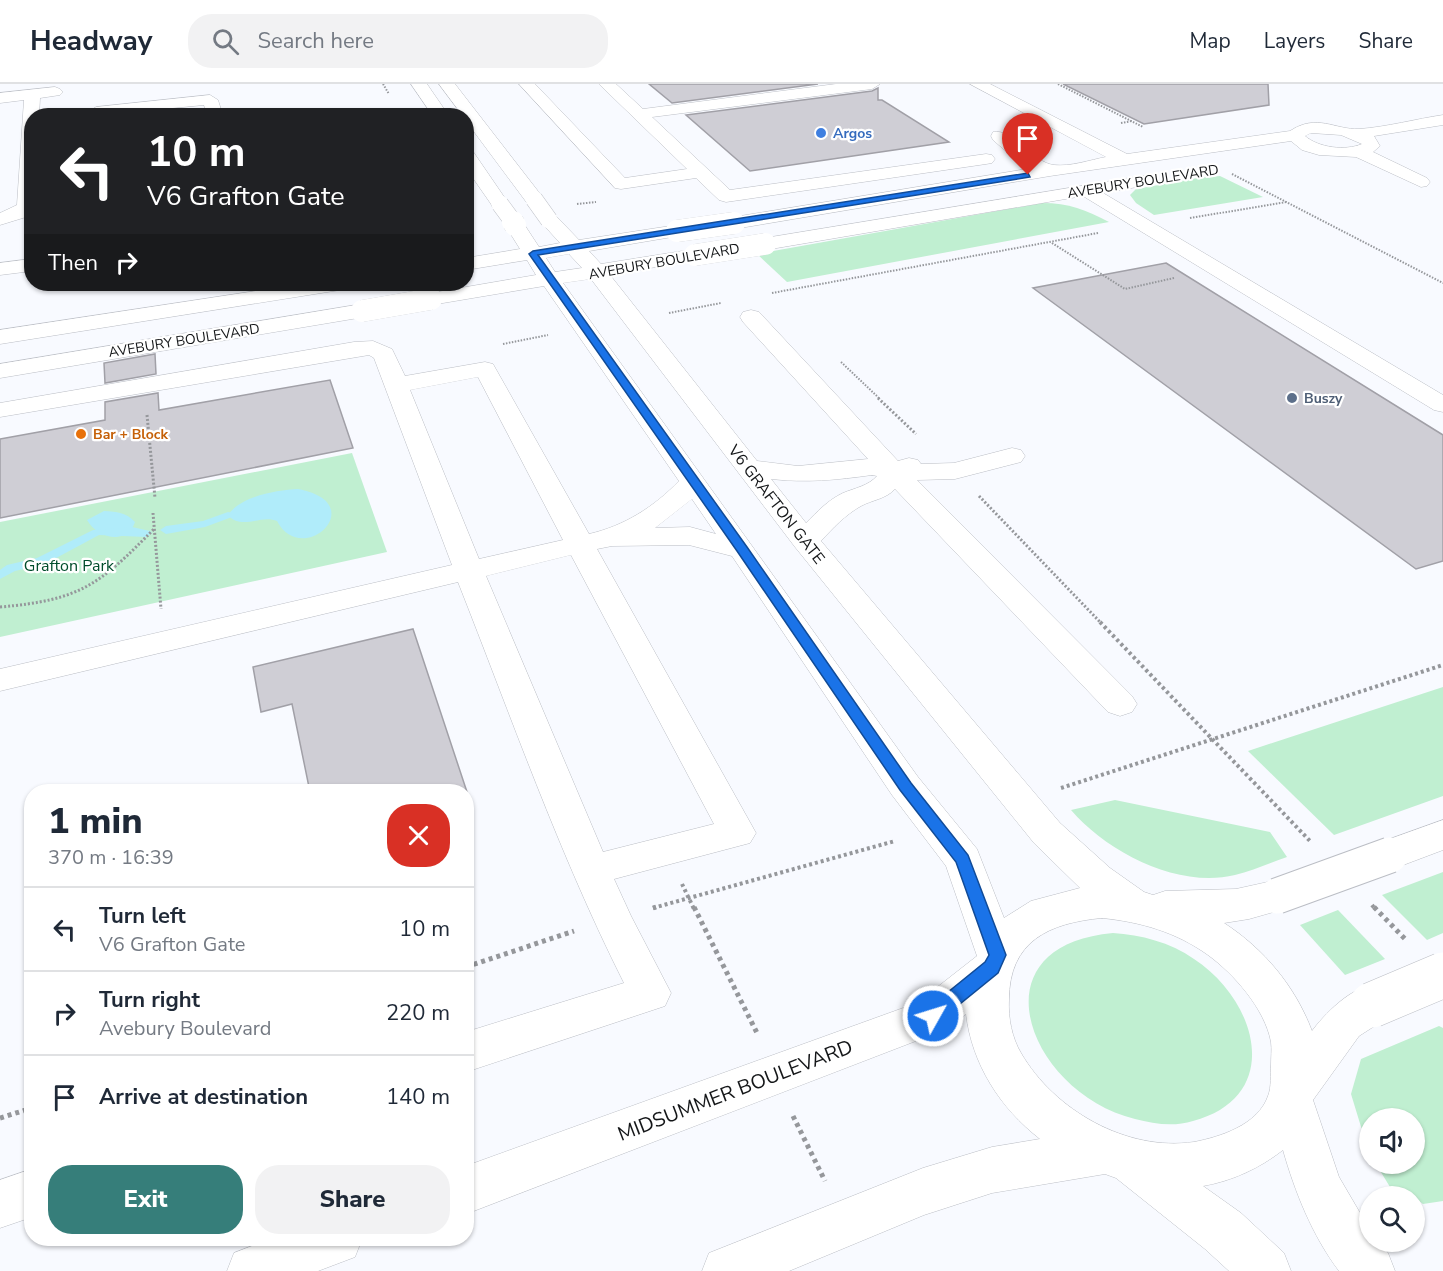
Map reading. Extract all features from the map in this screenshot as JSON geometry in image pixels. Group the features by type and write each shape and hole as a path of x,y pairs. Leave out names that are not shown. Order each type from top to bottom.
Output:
{"street":[{"path":"418,84 435,108"},
{"name":"V6 GRAFTON GATE","path":"447,84 465,108"},
{"path":"527,84 621,184 700,172"},
{"path":"607,84 726,196 1020,154"},
{"path":"640,114 872,84"},
{"path":"978,84 1126,160"},
{"path":"0,98 55,92"},
{"path":"32,108 33,94"},
{"path":"134,108 210,100 212,108"},
{"name":"V6 GRAFTON GATE","path":"474,120 549,220 597,272 805,541 1047,833 1096,879 1138,906"},
{"name":"AVEBURY BOULEVARD","path":"474,263 1050,171 1295,135 1305,129 1323,128 1356,134 1443,120"},
{"path":"1356,134 1369,140 1371,146 1358,152"},
{"path":"1295,135 1297,140 1303,144 1327,151"},
{"path":"999,136 1020,154 1050,171"},
{"path":"1295,156 1327,151 1358,152 1421,182"},
{"path":"474,166 550,280 742,550 905,786 963,860 994,961 986,998 987,1010 990,1033 1005,1067 1030,1101 1064,1130 1117,1155 1223,1231 1266,1271"},
{"name":"AVEBURY BOULEVARD","path":"0,371 1163,177"},
{"path":"1085,190 1443,405"},
{"path":"0,219 19,213 24,209"},
{"path":"0,269 24,265"},
{"name":"AVEBURY BOULEVARD","path":"0,338 296,291"},
{"path":"751,317 895,473 1120,704"},
{"path":"0,410 365,348 373,348 384,354 468,569 591,870 612,919 650,993 474,1049"},
{"path":"395,385 485,369 737,833 591,870"},
{"path":"748,468 798,474 826,473 872,466 895,473 1004,448"},
{"path":"805,541 832,513 851,500 881,488 895,473"},
{"path":"612,537 657,517 673,505 693,483"},
{"path":"0,680 612,537 690,536 742,550"},
{"path":"1138,906 1226,908 1254,905 1443,834"},
{"name":"MIDSUMMER BOULEVARD","path":"474,1187 933,1016 994,961 1011,937 1029,922 1051,911 1075,904 1102,902 1138,906"},
{"path":"1138,906 1194,925 1239,956 1273,997 1293,1042 1292,1094 1318,1187 1347,1240 1370,1271"},
{"path":"727,1271 923,1192 992,1170 1117,1155 1166,1166 1200,1165 1231,1157 1258,1143 1277,1123 1292,1094 1344,1023 1372,1005 1443,975"},
{"path":"0,1204 24,1196"},
{"path":"252,1271 318,1246"}],"path":[{"path":"1058,84 1092,102"},
{"path":"1188,218 1287,202 1443,283"},
{"path":"779,301 771,293 1109,231"},
{"path":"1051,242 1125,289 1214,269"},
{"path":"837,357 945,462 1311,843"},
{"path":"153,513 163,642"},
{"path":"0,607 70,596 98,580 155,528"},
{"path":"1055,790 1443,665"},
{"path":"689,898 895,841"},
{"path":"666,851 762,1042"},
{"path":"1369,902 1410,944"},
{"path":"0,1118 24,1110"},
{"path":"793,1116 825,1181"}],"green space":[{"path":"1220,176 1263,197 1154,215 1136,203 1130,195 1136,189"},
{"path":"1042,203 1077,208 1109,222 787,282 757,254"},
{"name":"Grafton Park","path":"352,453 387,552 0,637 0,522"},
{"path":"1443,687 1443,796 1334,835 1248,751"},
{"path":"1115,800 1270,832 1287,857 1235,875 1213,878 1190,877 1168,872 1124,853 1104,840 1071,810"},
{"path":"1443,872 1443,933 1427,940 1382,895"},
{"path":"1338,910 1385,959 1345,975 1300,925"},
{"path":"1113,933 1155,940 1185,953 1216,977 1233,998 1246,1022 1252,1046 1250,1070 1241,1091 1222,1109 1179,1124 1135,1119 1098,1104 1067,1081 1044,1052 1031,1021 1030,991 1042,964 1069,944"},
{"path":"1439,1026 1443,1028 1443,1201 1425,1204 1425,1186 1389,1186 1382,1174 1425,1174 1425,1108 1359,1108 1359,1120 1351,1094 1361,1059"}],"water":[{"path":"298,489 320,496 330,507 331,518 325,528 314,536 301,538 288,534 277,521 271,519 239,522 228,515 241,503 260,495"},
{"path":"104,511 125,514 135,522 131,530 119,537 104,535 98,531 87,520"}],"building":[{"path":"649,84 818,84 672,103"},
{"path":"1063,84 1268,84 1269,105 1144,124"},
{"name":"Argos","path":"878,88 878,100 882,100 949,142 750,171 686,115 872,91"},
{"path":"1166,263 1443,435 1443,561 1416,569 1033,288"},
{"path":"155,354 156,374 105,383 104,363"},
{"path":"330,380 353,448 0,518 0,439 105,420 105,402 158,393 159,410"},
{"path":"413,629 464,784 308,784 292,704 261,712 253,667"}],"waterway":[{"path":"166,530 205,524 228,515"},
{"path":"0,575 11,568 41,561 97,532 146,533"}],"place":[{"name":"Argos","path":"821,133"},
{"name":"Buszy","path":"1292,398"},
{"name":"Bar + Block","path":"81,434"}],"route":[{"path":"933,1016 992,968 997,955 963,860 905,786 533,254 1028,175"}]}
